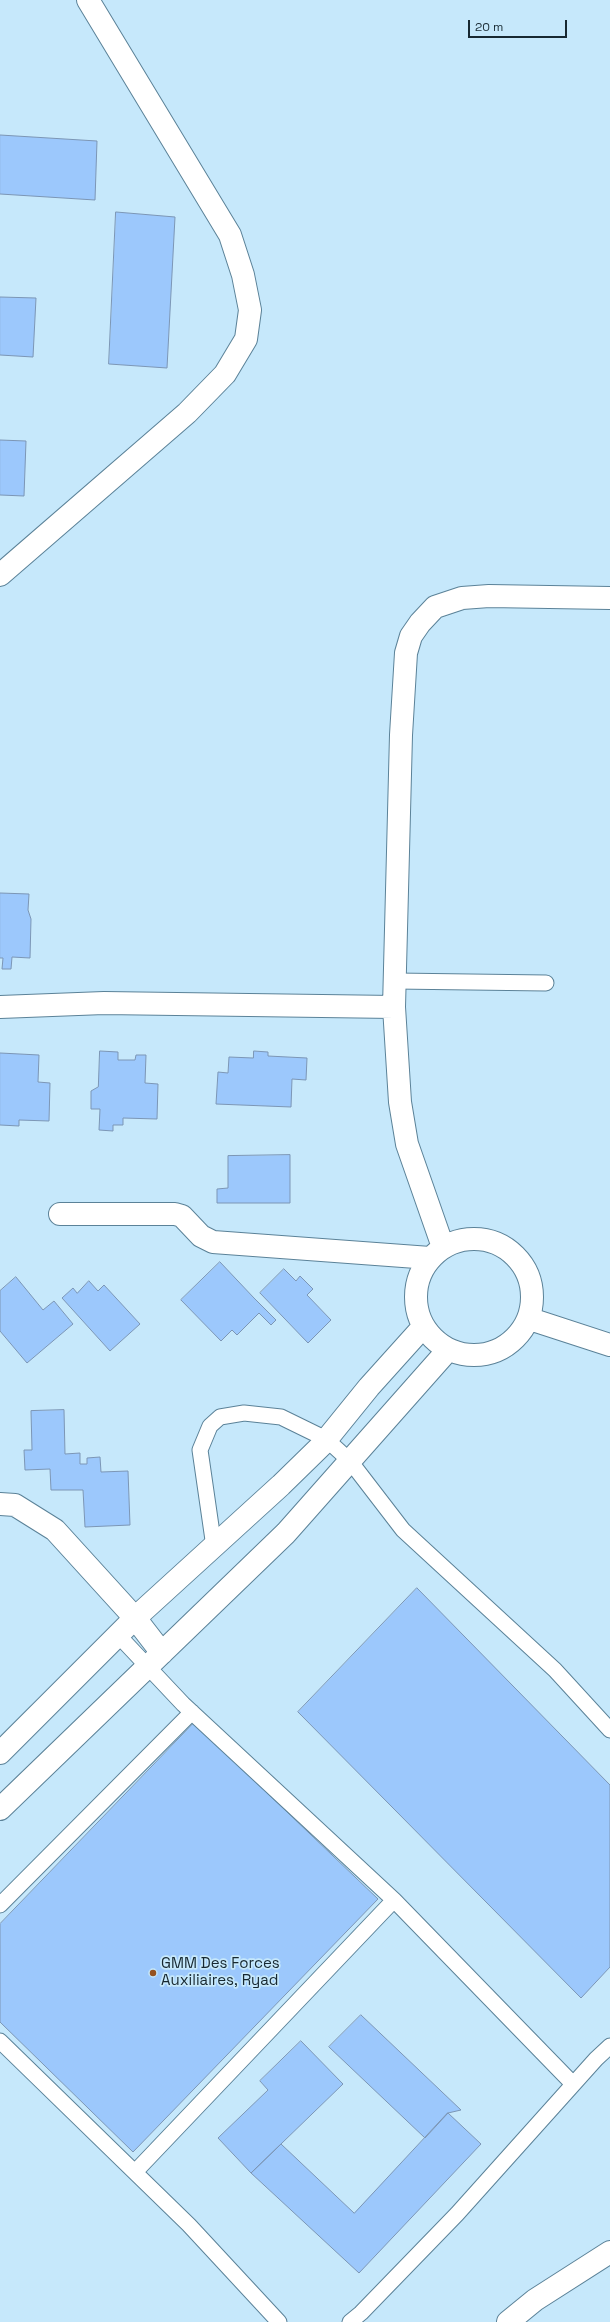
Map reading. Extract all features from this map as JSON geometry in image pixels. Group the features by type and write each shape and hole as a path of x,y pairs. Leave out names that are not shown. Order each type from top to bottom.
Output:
{"street":[{"path":"0,576 187,413 225,374 246,339 250,310 243,275 230,235 88,0"},
{"path":"437,1252 407,1144 400,1102 394,1008 401,735 406,653 411,636 420,623 435,607 462,598 489,596 610,598"},
{"path":"0,1006 104,1004 394,1008"},
{"path":"60,1214 175,1214 182,1216 201,1236 213,1242 437,1252 471,1238 500,1244 522,1262 533,1290 530,1319 516,1339 495,1353 471,1356 448,1350 434,1340 423,1326 417,1309 416,1291 421,1273 437,1252"},
{"path":"530,1319 610,1346"},
{"path":"0,1753 135,1618 281,1485 326,1440 423,1326"},
{"path":"0,1809 286,1533 448,1350"},
{"path":"0,1504 14,1505 54,1530 135,1618 155,1659"},
{"path":"508,2322 535,2300 610,2252"}],"lane":[{"path":"395,981 546,983"},
{"path":"214,1547 200,1450 210,1426 220,1417 244,1413 281,1417 326,1440 350,1461 403,1530 555,1670 610,1730"},
{"path":"118,1635 155,1659 192,1712 394,1900 573,2084"},
{"path":"0,1905 192,1712"},
{"path":"135,2172 394,1900"},
{"path":"0,2041 189,2226 279,2322"},
{"path":"350,2322 362,2313 457,2214 573,2084 610,2046"}],"building":[{"path":"0,135 97,141 95,200 0,194"},
{"path":"116,212 175,217 167,368 109,364"},
{"path":"0,297 36,298 33,357 0,355"},
{"path":"0,440 26,441 24,496 0,495"},
{"path":"0,893 29,894 28,910 31,919 30,958 12,957 11,969 2,969 3,958 0,958"},
{"path":"100,1051 118,1052 118,1060 135,1060 136,1055 146,1055 145,1083 158,1084 157,1119 123,1118 123,1125 113,1125 113,1131 99,1130 100,1109 91,1109 91,1091 98,1087"},
{"path":"254,1051 268,1052 268,1056 307,1058 306,1080 292,1079 291,1107 216,1104 218,1072 228,1073 229,1057 253,1058"},
{"path":"0,1053 39,1055 38,1082 50,1083 49,1121 19,1120 19,1126 0,1125"},
{"path":"290,1155 290,1203 217,1203 217,1189 228,1188 228,1156"},
{"path":"220,1262 276,1320 271,1325 259,1313 237,1335 232,1330 221,1341 181,1300"},
{"path":"284,1269 296,1281 300,1276 313,1289 307,1295 331,1320 308,1343 260,1293"},
{"path":"16,1277 43,1310 54,1301 73,1324 27,1363 0,1331 0,1291"},
{"path":"89,1281 98,1291 104,1285 140,1324 110,1351 62,1298 73,1288 77,1293"},
{"path":"64,1410 65,1454 80,1453 80,1464 87,1464 87,1458 100,1457 101,1472 128,1471 130,1525 85,1527 83,1490 51,1490 50,1469 25,1470 24,1450 32,1450 31,1411"},
{"path":"417,1588 610,1785 610,1967 581,1998 298,1712"},
{"name":"GMM Des Forces Auxiliaires, Ryad","path":"194,1723 378,1899 133,2152 0,2022 0,1924"},
{"path":"361,2015 461,2110 448,2113 425,2138 329,2047"},
{"path":"301,2041 343,2084 251,2173 218,2138 268,2090 260,2081"},
{"path":"448,2113 481,2144 359,2273 251,2173 281,2144 354,2213"}],"place":[{"name":"GMM Des Forces Auxiliaires, Ryad","path":"153,1973"}]}
